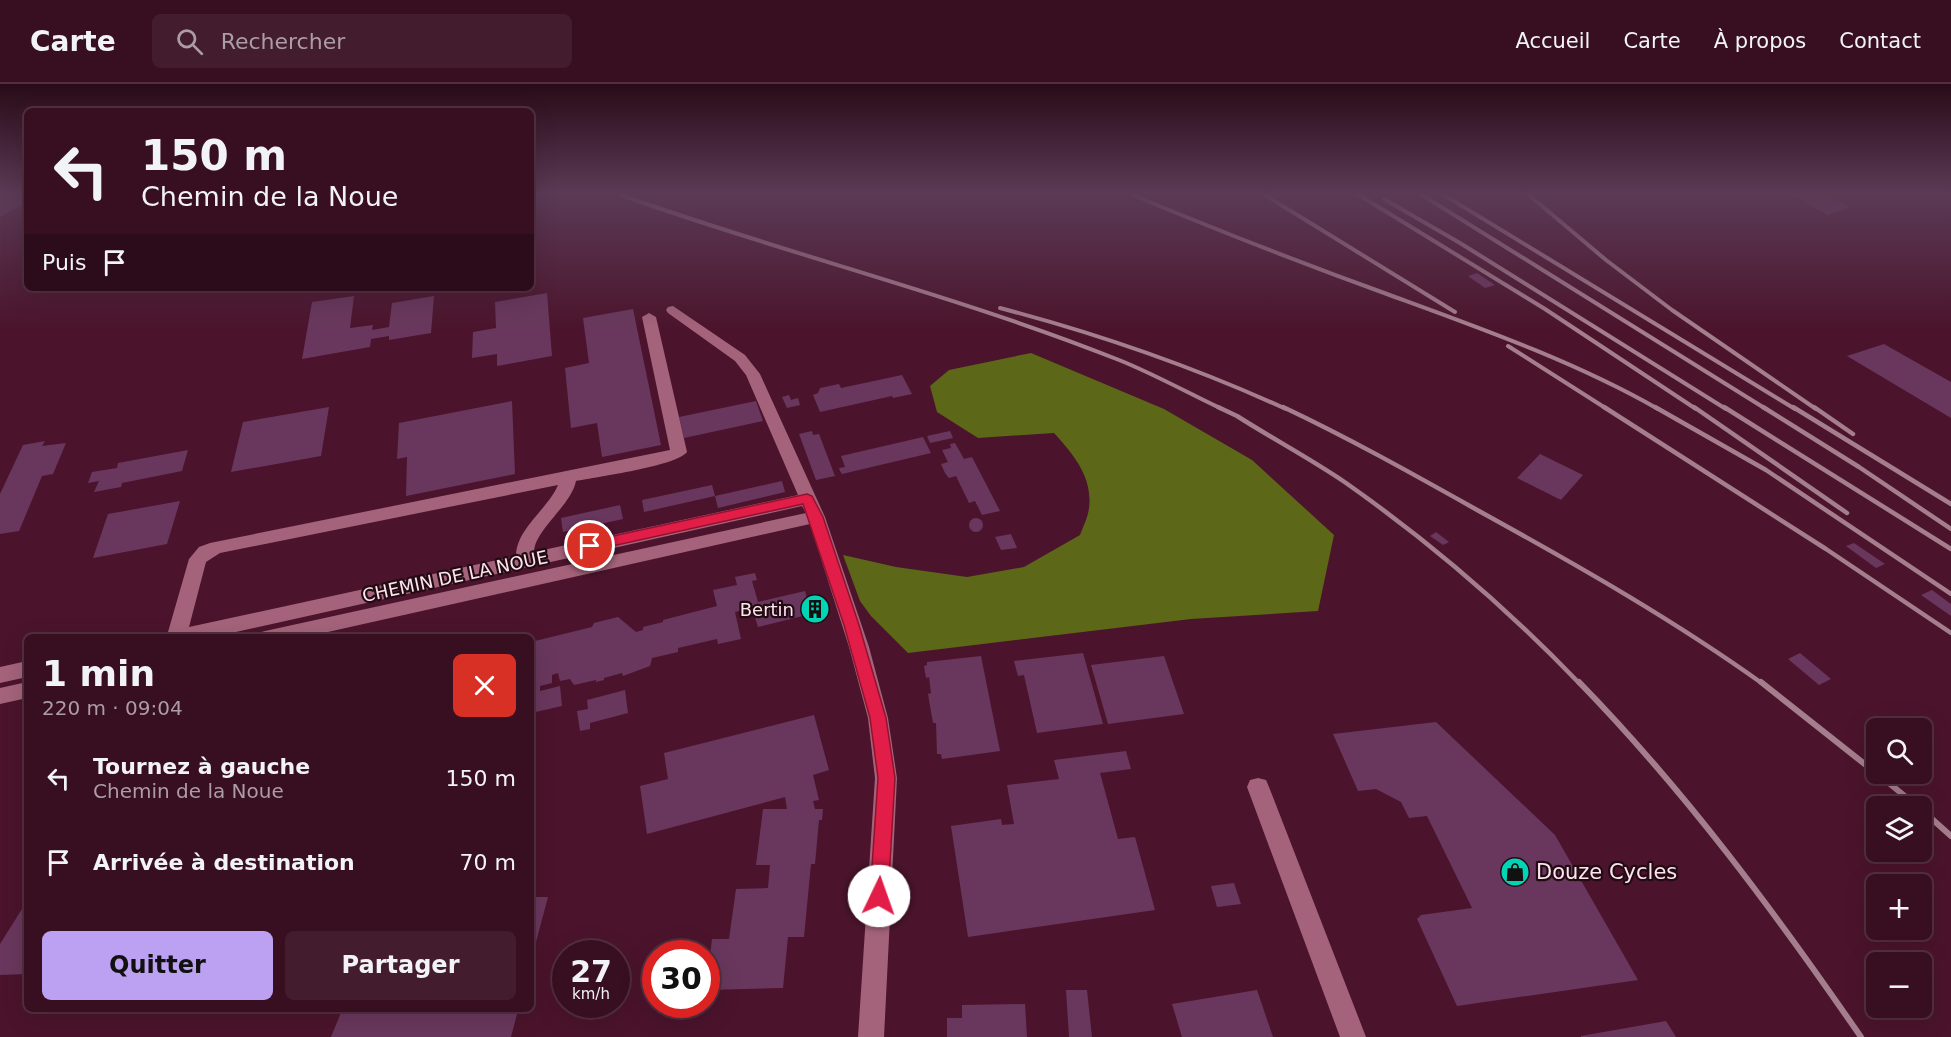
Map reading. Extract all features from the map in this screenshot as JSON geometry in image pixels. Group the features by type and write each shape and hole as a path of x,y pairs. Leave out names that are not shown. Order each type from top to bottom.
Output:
{"street":[{"path":"673,310 740,358 753,374 812,508 859,647 878,718 886,778 871,1037"},
{"path":"176,634 198,559 210,549 670,457 678,452 649,317"},
{"path":"525,560 525,548 529,540 556,505 566,488 568,477"},
{"name":"CHEMIN DE LA NOUE","path":"189,634 525,560 812,508"},
{"name":"CHEMIN DE LA NOUE","path":"282,634 812,508"},
{"path":"0,675 24,670"},
{"path":"0,696 24,691"},
{"path":"1258,787 1353,1037"}],"green space":[{"path":"1031,353 1164,409 1252,460 1334,535 1318,611 1191,619 908,653 871,616 860,601 843,555 896,567 967,577 1024,567 1080,535 1087,518 1089,497 1085,476 1068,449 1054,433 978,438 937,412 930,386 949,370"}],"building":[{"path":"1477,273 1495,285 1485,288 1468,276"},
{"path":"547,293 552,356 497,366 497,354 472,358 473,332 496,328 495,302"},
{"path":"354,296 350,328 373,325 372,330 389,327 392,303 434,296 431,333 389,340 389,336 371,339 370,347 302,359 312,302"},
{"path":"633,309 661,445 602,457 597,423 571,428 565,368 589,363 583,318"},
{"path":"1884,344 1951,382 1951,418 1847,356"},
{"path":"902,375 912,394 893,398 892,396 820,412 813,395 818,393 820,388 839,384 841,388"},
{"path":"789,395 791,400 798,398 800,405 787,408 782,397"},
{"path":"512,401 515,474 406,496 407,457 397,459 399,423"},
{"path":"756,401 763,421 684,438 679,417"},
{"path":"329,407 321,456 231,472 243,422"},
{"path":"812,431 813,435 819,434 835,476 816,480 799,434"},
{"path":"950,431 953,438 930,443 927,436"},
{"path":"923,437 931,453 842,474 840,471 839,468 845,467 841,456"},
{"path":"45,441 42,446 66,443 53,474 42,476 19,531 0,534 0,494 23,445"},
{"path":"955,443 964,459 972,457 1000,511 982,515 975,501 969,503 956,476 949,478 945,473 941,464 948,462 942,450 951,448 950,444"},
{"path":"188,450 182,471 122,483 121,487 94,492 99,481 88,483 92,472 117,468 118,463"},
{"path":"1540,454 1583,475 1561,500 1517,478"},
{"path":"782,481 785,492 718,508 715,496"},
{"path":"712,485 715,496 644,512 642,500"},
{"path":"180,501 167,544 93,558 108,514"},
{"path":"620,505 623,519 563,532 561,518"},
{"path":"976,518 981,520 983,525 981,530 976,532 971,530 969,525 971,520"},
{"path":"1436,532 1449,542 1443,545 1430,536"},
{"path":"1011,534 1017,548 1001,550 995,537"},
{"path":"1854,543 1885,564 1876,568 1846,546"},
{"path":"755,573 757,580 752,581 758,602 805,591 811,614 758,627 752,608 735,612 741,639 718,644 717,639 678,648 678,652 652,658 650,666 623,676 622,673 596,682 596,680 574,685 570,679 560,681 558,673 552,675 552,683 540,686 540,691 560,686 562,706 534,712 534,641 592,627 594,623 618,617 636,632 643,630 643,627 663,622 663,620 717,606 713,590 737,585 735,577"},
{"path":"1932,590 1951,604 1951,616 1921,595"},
{"path":"1083,653 1103,724 1037,733 1024,675 1018,676 1014,661"},
{"path":"1800,653 1831,679 1819,685 1788,659"},
{"path":"981,656 1000,751 942,759 941,754 937,754 936,723 933,723 928,694 931,693 929,677 926,678 924,666 927,662"},
{"path":"1164,656 1184,714 1108,724 1091,665"},
{"path":"625,690 628,713 590,723 590,729 580,731 577,711 588,709 587,700"},
{"path":"814,715 829,770 813,775 819,800 813,801 815,809 823,809 822,820 819,820 815,864 811,864 804,937 788,937 783,988 720,990 720,940 712,940 729,939 736,889 768,888 770,865 756,865 763,809 787,809 785,797 647,834 640,786 668,779 664,753"},
{"name":"Douze Cycles","path":"1436,722 1555,835 1638,980 1457,1006 1417,919 1421,915 1472,908 1427,816 1409,818 1401,802 1376,789 1358,791 1333,734"},
{"path":"1126,751 1131,769 1100,773 1118,839 1135,837 1155,910 968,937 951,826 1001,819 1002,825 1014,824 1007,785 1059,779 1054,760"},
{"path":"1234,883 1241,904 1217,907 1211,886"},
{"path":"534,897 548,897 534,950"},
{"path":"24,906 24,974 0,975 0,944"},
{"path":"1066,990 1087,990 1092,1037 1069,1037"},
{"path":"1257,990 1273,1037 1182,1037 1172,1004"},
{"path":"1025,1004 1027,1037 947,1037 947,1018 962,1018 962,1005"},
{"path":"341,1012 517,1012 511,1037 331,1037"},
{"path":"1666,1021 1676,1037 1581,1037 1581,1036"}],"railway":[{"path":"754,239 996,315 1058,337 1132,365 1218,407"},
{"path":"1242,239 1525,346 1593,375 1658,409"},
{"path":"1337,239 1455,312"},
{"path":"1432,239 1545,309 1696,409"},
{"path":"1454,239 1726,409"},
{"path":"1493,239 1766,409"},
{"path":"1517,239 1795,409"},
{"path":"1582,239 1672,310 1816,409"},
{"path":"1000,308 1146,353 1216,379 1286,409"},
{"path":"1508,346 1607,409"},
{"path":"1218,407 1333,474 1408,529 1497,603 1580,684"},
{"path":"1218,407 1222,409"},
{"path":"1283,407 1386,460 1593,575 1696,638 1763,684"},
{"path":"1604,407 1826,549 1951,633"},
{"path":"1655,407 1766,470 1951,594"},
{"path":"1694,407 1847,513"},
{"path":"1724,407 1951,549"},
{"path":"1763,407 1859,467 1951,529"},
{"path":"1793,407 1951,504"},
{"path":"1814,407 1853,434"},
{"path":"1579,682 1656,766 1728,854 1861,1037"},
{"path":"1761,682 1866,765"},
{"path":"1890,784 1905,796"},
{"path":"1932,819 1951,836"}],"place":[{"name":"Bertin","path":"815,609"},
{"name":"Douze Cycles","path":"1515,872"}],"route":[{"path":"590,546 807,499 816,517 852,625 878,718 886,778 879,896"}]}
